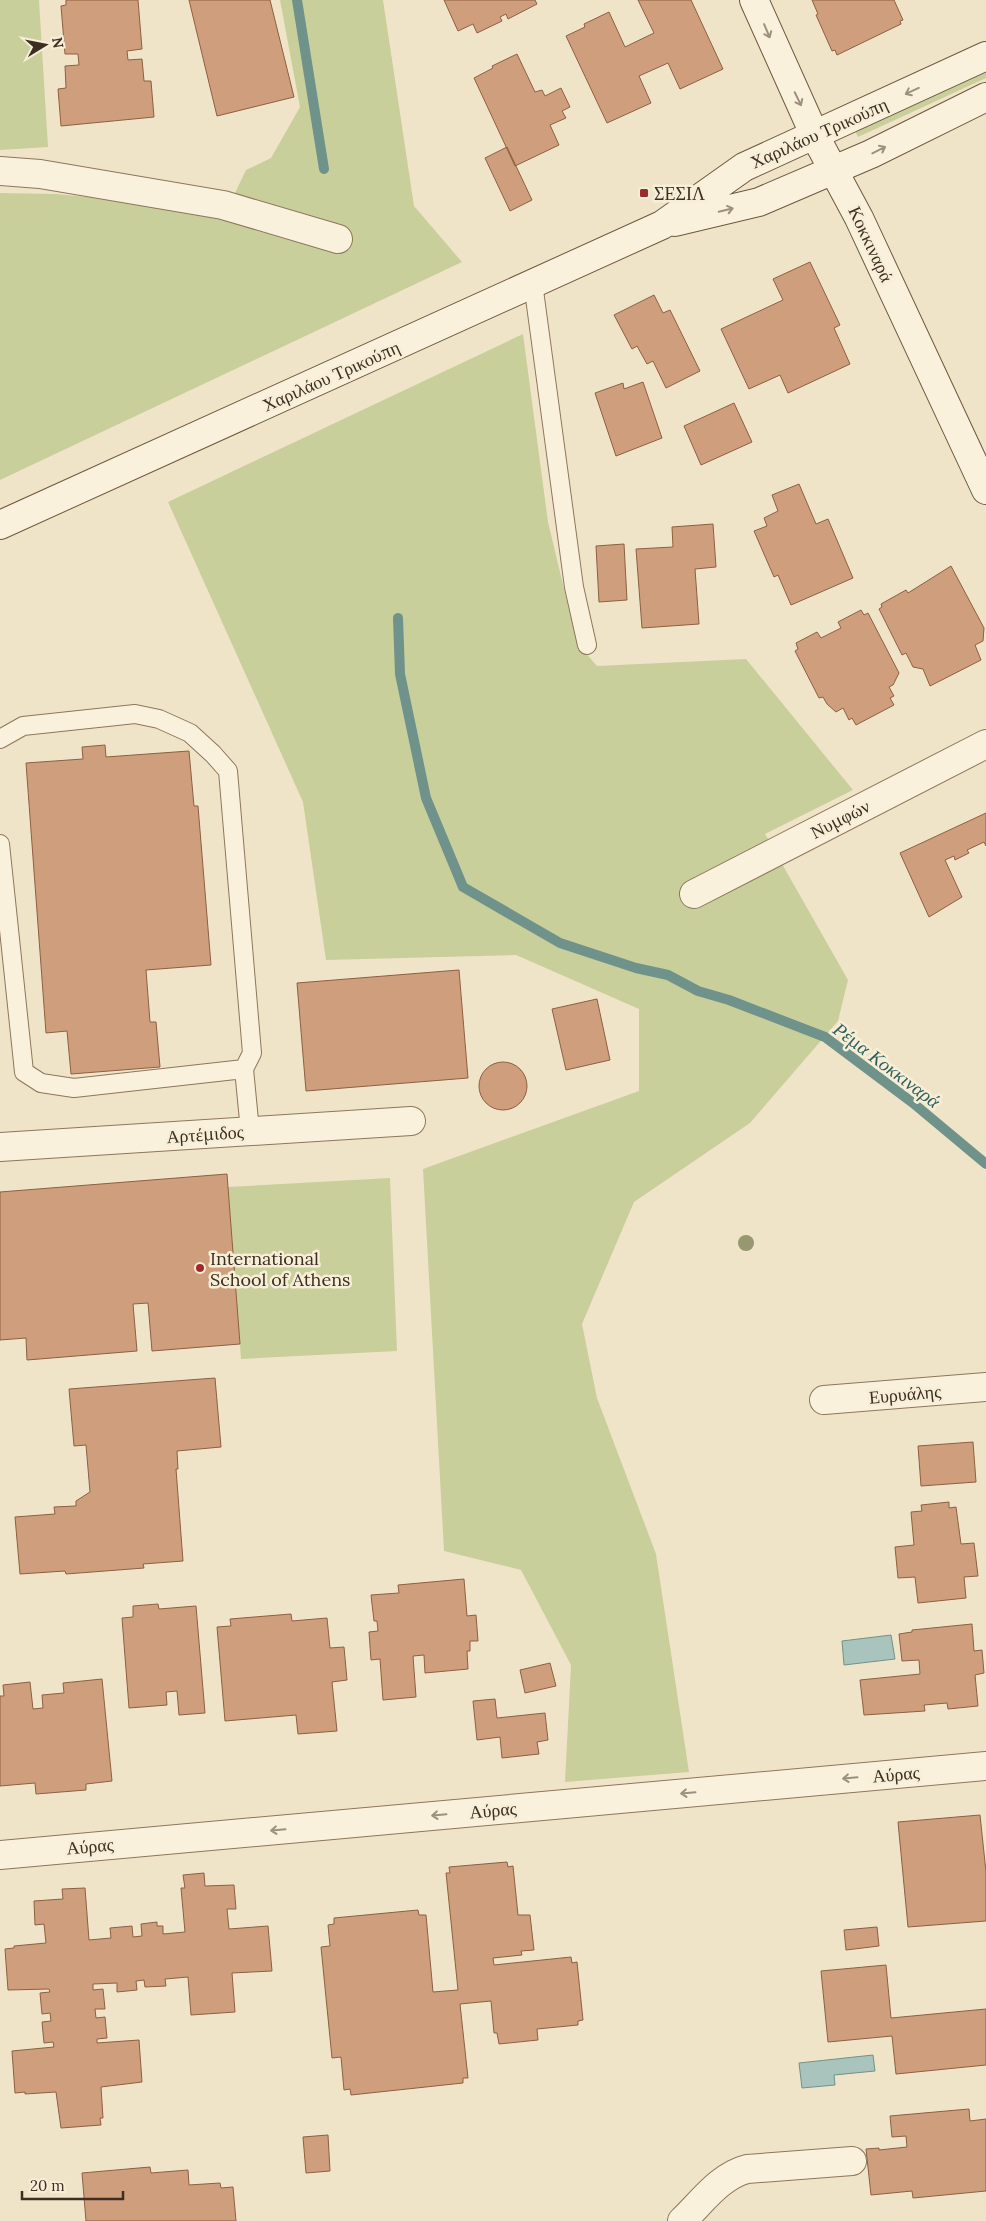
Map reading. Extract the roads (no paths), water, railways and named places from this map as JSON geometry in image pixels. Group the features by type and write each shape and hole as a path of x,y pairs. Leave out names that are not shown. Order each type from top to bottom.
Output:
{"street":[{"name":"Κοκκιναρά","path":"754,0 815,136 834,170 986,490"},
{"name":"Χαριλάου Τρικούπη","path":"662,225 744,167 986,56"},
{"name":"Χαριλάου Τρικούπη","path":"0,525 662,225 759,202 834,170 986,97"},
{"path":"0,171 40,174 223,205 338,239"},
{"name":"Νυμφών","path":"694,894 986,744"},
{"name":"Αρτέμιδος","path":"0,1147 411,1121"},
{"name":"Ευρυάλης","path":"824,1400 986,1387"},
{"name":"Αύρας","path":"0,1854 986,1766"},
{"path":"682,2221 725,2179 735,2172 748,2169 852,2161"}],"lane":[{"path":"533,283 574,587 587,645"},
{"path":"0,739 23,726 134,714 159,719 190,733 228,771 252,1053 244,1069 250,1131"},
{"path":"0,844 5,949 24,1072 41,1084 74,1088 244,1069"}],"water":[{"path":"891,1635 895,1659 844,1665 842,1641"},
{"path":"873,2055 875,2071 834,2075 835,2085 802,2088 799,2063"}],"waterway":[{"path":"297,0 324,169"},
{"name":"Ρέμα Κοκκιναρά","path":"398,618 400,674 426,798 463,887 560,943 636,968 668,975 698,991 729,1000 825,1037 913,1103 986,1164"}],"place":[{"name":"ΣΕΣΙΛ","path":"644,193"},
{"name":"International School of Athens","path":"200,1268"}]}
